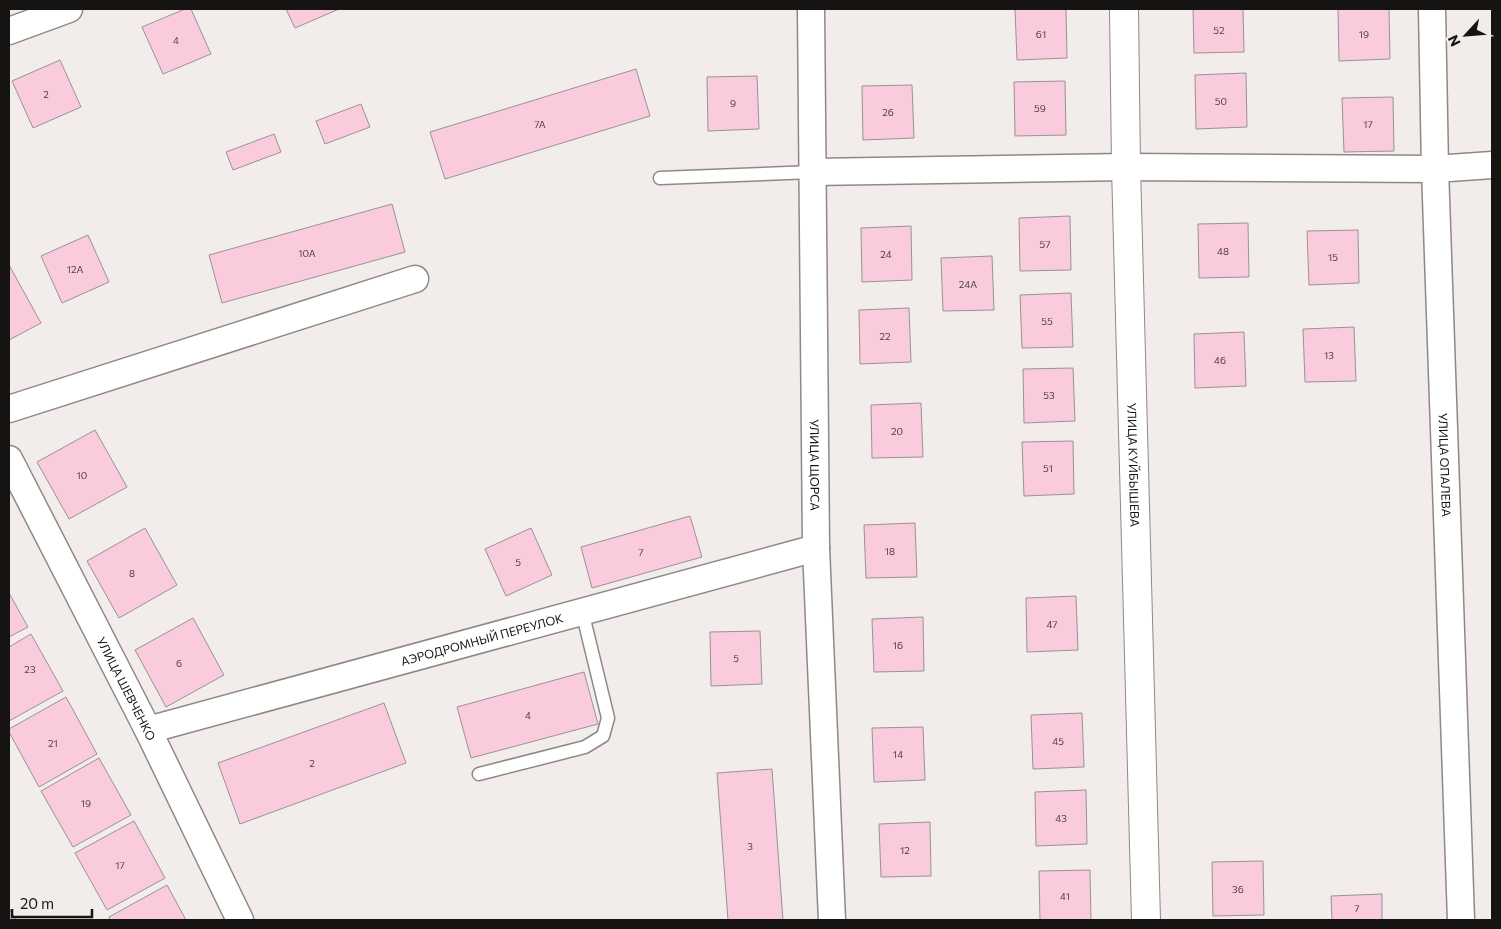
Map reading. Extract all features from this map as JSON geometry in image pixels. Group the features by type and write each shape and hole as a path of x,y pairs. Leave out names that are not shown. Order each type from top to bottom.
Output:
{"street":[{"path":"9,31 69,9"},
{"name":"УЛИЦА ЩОРСА","path":"811,9 816,548 832,920"},
{"name":"УЛИЦА КУЙБЫШЕВА","path":"1124,9 1126,167 1146,920"},
{"name":"УЛИЦА ОПАЛЕВА","path":"1432,9 1435,169 1461,920"},
{"path":"814,172 1126,167 1435,169 1492,165"},
{"path":"9,409 415,279"},
{"name":"УЛИЦА ШЕВЧЕНКО","path":"9,459 148,730 240,920"},
{"name":"АЭРОДРОМНЫЙ ПЕРЕУЛОК","path":"148,730 816,548"}],"lane":[{"path":"660,178 814,172"},
{"path":"479,774 585,747 603,736 608,718 582,612"}],"building":[{"path":"185,9 191,9 211,54 163,74 142,27"},
{"path":"286,9 339,9 295,28"},
{"path":"1015,9 1066,9 1067,58 1017,60"},
{"path":"1193,9 1243,9 1244,52 1194,53"},
{"path":"1338,9 1389,9 1390,59 1339,61"},
{"path":"60,60 81,107 33,128 12,81"},
{"path":"636,69 650,116 445,179 430,132"},
{"path":"1246,73 1247,127 1196,129 1195,75"},
{"path":"757,76 759,129 708,131 707,77"},
{"path":"1065,81 1066,135 1015,136 1014,82"},
{"path":"912,85 914,138 863,140 862,86"},
{"path":"1393,97 1394,151 1344,152 1342,98"},
{"path":"361,104 370,127 325,144 316,121"},
{"path":"274,134 281,152 233,170 226,152"},
{"path":"392,204 405,252 222,303 209,255"},
{"path":"1070,216 1071,270 1020,271 1019,218"},
{"path":"1248,223 1249,277 1199,278 1198,224"},
{"path":"911,226 912,280 862,282 861,228"},
{"path":"1358,230 1359,283 1309,285 1307,231"},
{"path":"88,235 109,282 62,303 41,256"},
{"path":"992,256 994,310 943,311 941,258"},
{"path":"9,265 41,323 9,340"},
{"path":"1071,293 1073,347 1022,348 1020,295"},
{"path":"909,308 911,362 860,364 859,310"},
{"path":"1354,327 1356,381 1305,382 1303,329"},
{"path":"1244,332 1246,386 1195,388 1194,334"},
{"path":"1073,368 1075,421 1024,423 1023,369"},
{"path":"921,403 923,457 872,458 871,405"},
{"path":"95,430 127,487 69,519 37,462"},
{"path":"1073,441 1074,494 1024,496 1022,442"},
{"path":"690,516 702,557 592,588 581,547"},
{"path":"915,523 917,577 866,578 864,525"},
{"path":"145,528 177,585 119,618 87,561"},
{"path":"531,528 552,575 506,596 485,549"},
{"path":"9,593 28,627 9,637"},
{"path":"1076,596 1078,650 1027,652 1026,598"},
{"path":"923,617 924,671 874,672 872,619"},
{"path":"193,618 224,675 166,707 135,650"},
{"path":"760,631 762,684 711,686 710,632"},
{"path":"31,634 63,691 9,721 9,647"},
{"path":"584,672 598,724 471,758 457,707"},
{"path":"66,697 97,754 39,787 9,729"},
{"path":"384,703 406,763 240,824 218,763"},
{"path":"1082,713 1084,767 1033,769 1031,715"},
{"path":"923,727 925,780 874,782 872,728"},
{"path":"99,758 131,815 73,847 41,791"},
{"path":"772,769 783,920 728,920 717,773"},
{"path":"1086,790 1087,844 1036,846 1035,792"},
{"path":"134,821 165,878 107,910 75,853"},
{"path":"930,822 931,876 881,877 879,824"},
{"path":"1263,861 1264,915 1213,916 1212,862"},
{"path":"1090,870 1091,920 1040,920 1039,871"},
{"path":"167,885 186,920 110,920 109,917"},
{"path":"1382,894 1382,920 1332,920 1331,896"},
{"path":"9,908 16,920 9,920"}]}
